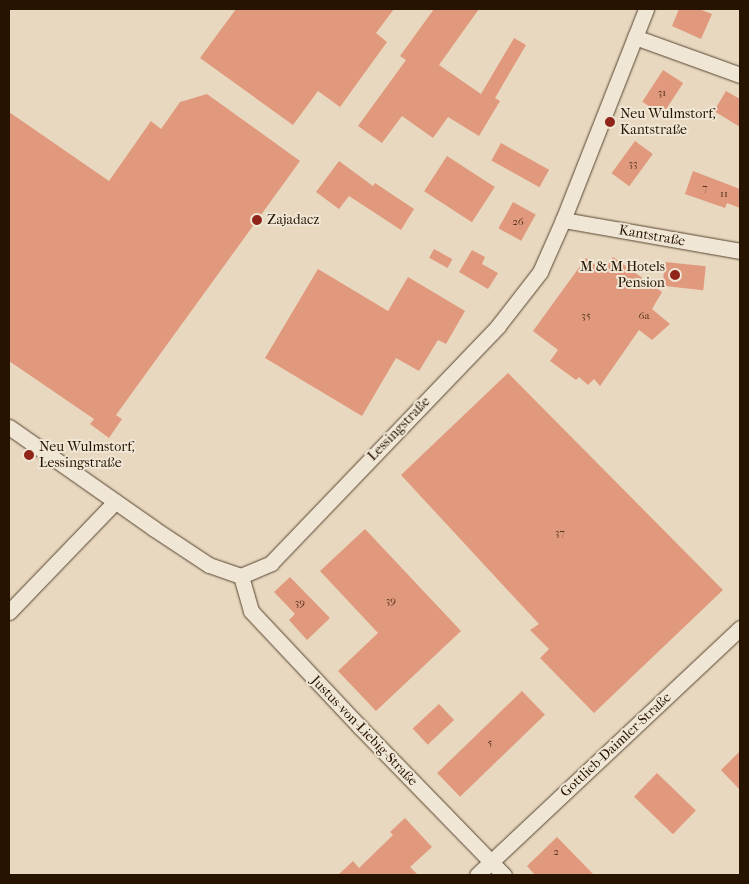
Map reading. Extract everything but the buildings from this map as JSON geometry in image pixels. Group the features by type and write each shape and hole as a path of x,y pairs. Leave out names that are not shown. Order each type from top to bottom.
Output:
{"street":[{"name":"Lessingstraße","path":"241,576 271,563 498,326 540,272 563,220 646,9"},
{"path":"635,37 740,75"},
{"name":"Kantstraße","path":"563,220 740,251"},
{"path":"9,427 115,502 209,565 241,576"},
{"path":"9,612 115,502"},
{"name":"Justus-von-Liebig-Straße","path":"241,576 251,611 359,726 504,875"},
{"name":"Gottlieb-Daimler-Straße","path":"477,875 740,628"}],"place":[{"name":"Neu Wulmstorf, Kantstraße","path":"610,122"},
{"name":"Zajadacz","path":"257,220"},
{"name":"M & M Hotels Pension","path":"675,275"},
{"name":"Neu Wulmstorf, Lessingstraße","path":"29,455"}]}
